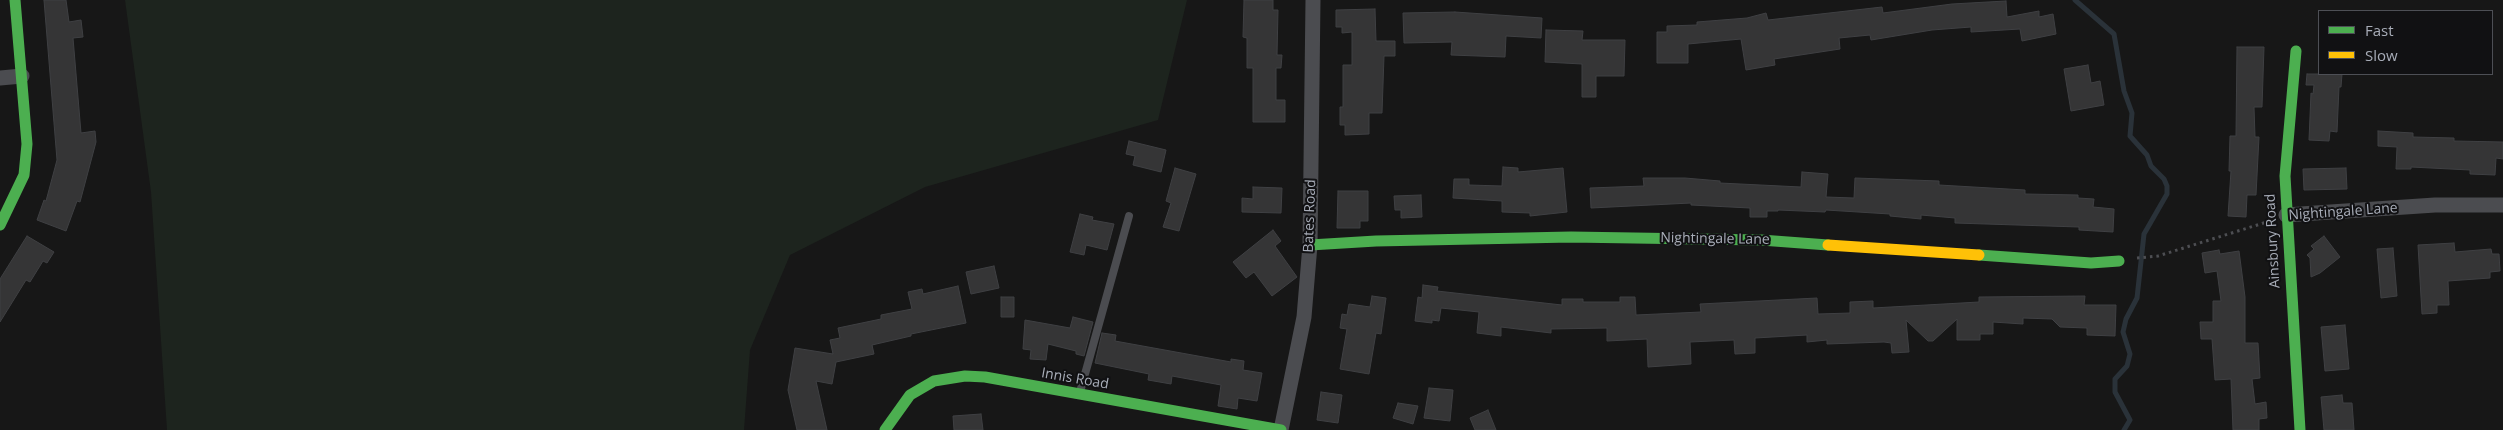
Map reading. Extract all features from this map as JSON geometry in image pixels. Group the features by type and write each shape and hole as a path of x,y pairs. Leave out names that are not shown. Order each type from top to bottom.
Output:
{"street":[{"path":"0,225 19,189 25,167 27,144 15,0"},
{"name":"Bates Road","path":"1281,430 1304,317 1310,245 1313,0"},
{"name":"Ainsbury Road","path":"2296,51 2285,176 2300,430"},
{"path":"0,78 22,76"},
{"name":"Nightingale Lane","path":"2286,215 2435,205 2503,205"},
{"name":"Nightingale Lane","path":"1310,245 1376,241 1570,237 1760,240 2091,263 2119,261"},
{"name":"Innis Road","path":"885,430 910,394 934,381 965,376 984,377 1281,430"}],"lane":[{"path":"1079,395 1129,216"}],"path":[{"name":"Nightingale Lane","path":"2158,256 2286,215"}],"shaded area":[{"path":"125,0 1187,0 1158,120 925,187 790,255 750,350 744,430 167,430 151,192"}],"building":[{"path":"44,0 66,0 69,22 81,20 83,37 73,38 81,133 95,131 96,142 80,202 77,201 66,231 37,220 44,200 46,201 57,160"},
{"path":"1244,0 1273,0 1273,10 1278,10 1277,55 1282,55 1281,68 1276,68 1276,100 1285,100 1285,122 1253,122 1253,68 1247,68 1247,38 1243,37"},
{"path":"2006,1 2007,17 2039,11 2039,17 2053,14 2056,34 2022,41 2020,29 1971,32 1971,27 1932,30 1871,40 1870,35 1839,38 1840,49 1774,59 1775,65 1746,70 1741,39 1688,44 1688,63 1657,63 1657,32 1667,32 1667,26 1697,25 1697,22 1747,18 1766,13 1768,20 1882,7 1883,13 1952,4"},
{"path":"1375,9 1376,41 1395,41 1395,56 1384,56 1382,113 1369,113 1369,134 1345,135 1345,125 1340,125 1340,107 1343,107 1343,65 1352,65 1352,32 1342,33 1342,27 1336,27 1336,10"},
{"path":"1455,12 1542,18 1541,38 1506,36 1505,57 1451,55 1452,42 1404,43 1403,13"},
{"path":"1546,30 1583,31 1582,40 1625,40 1624,76 1596,76 1596,97 1582,97 1582,64 1545,62"},
{"path":"2237,47 2264,47 2262,107 2254,107 2255,137 2259,137 2256,195 2247,195 2246,217 2228,216 2231,171 2229,171 2230,136 2236,136"},
{"path":"2088,65 2091,83 2100,81 2104,105 2071,111 2064,69"},
{"path":"2307,74 2342,75 2341,87 2339,87 2337,132 2330,131 2329,141 2309,140 2311,93 2313,94 2314,85 2306,85"},
{"path":"2378,131 2413,133 2413,137 2454,138 2454,141 2503,142 2503,159 2496,158 2495,175 2470,174 2470,170 2411,167 2411,169 2396,169 2397,147 2378,146"},
{"path":"1129,141 1166,150 1161,172 1133,165 1135,156 1126,154"},
{"path":"1503,167 1518,168 1518,172 1563,168 1567,212 1530,216 1530,213 1502,212 1502,201 1453,198 1454,179 1469,179 1469,185 1502,186"},
{"path":"1175,168 1196,174 1179,231 1163,227 1171,203 1166,201"},
{"path":"2346,168 2347,189 2304,190 2303,169"},
{"path":"1802,172 1828,174 1826,197 1854,198 1855,178 1939,181 1939,185 2025,190 2025,194 2078,195 2078,198 2094,199 2093,207 2114,209 2113,232 2079,230 2079,227 1955,223 1955,218 1921,215 1921,219 1890,216 1890,214 1826,210 1825,212 1767,211 1767,217 1750,217 1750,208 1691,205 1691,203 1591,208 1590,188 1644,186 1643,178 1685,178 1720,181 1720,183 1801,187"},
{"path":"1253,187 1282,188 1281,213 1242,212 1242,198 1253,199"},
{"path":"1338,191 1368,191 1368,221 1360,221 1360,228 1337,228"},
{"path":"1421,195 1422,217 1401,218 1401,210 1395,210 1394,196"},
{"path":"1080,214 1093,217 1092,220 1114,224 1107,250 1086,245 1084,255 1070,252"},
{"path":"1273,230 1281,241 1275,246 1297,277 1272,296 1254,272 1246,278 1233,262"},
{"path":"27,236 54,252 47,263 43,261 30,282 26,280 0,322 0,279"},
{"path":"2324,236 2340,257 2320,273 2311,277 2310,258 2307,255 2314,249 2311,246"},
{"path":"2454,243 2455,252 2491,249 2492,254 2499,254 2500,271 2490,272 2490,278 2448,281 2449,305 2437,305 2437,313 2422,314 2418,245"},
{"path":"2393,248 2397,296 2381,298 2377,249"},
{"path":"2219,250 2220,254 2239,251 2245,297 2245,343 2258,343 2260,378 2252,379 2255,404 2266,402 2267,418 2259,419 2259,430 2233,430 2231,379 2215,380 2212,339 2201,339 2200,322 2213,322 2213,301 2221,301 2217,271 2205,273 2202,253"},
{"path":"994,266 999,288 971,294 966,272"},
{"path":"1423,285 1438,287 1437,291 1562,305 1562,299 1583,299 1583,302 1620,302 1620,297 1635,297 1636,315 1701,312 1700,304 1817,298 1818,314 1850,313 1850,302 1873,301 1873,308 1979,302 1979,297 2085,296 2084,305 2116,305 2115,336 2087,335 2087,328 2060,327 2052,319 2023,318 2023,324 1993,322 1993,334 1980,334 1980,340 1957,340 1957,319 1933,341 1928,341 1906,320 1909,352 1892,353 1891,343 1884,342 1827,344 1827,340 1807,342 1807,335 1755,338 1755,353 1735,354 1734,340 1690,342 1691,364 1648,367 1647,339 1607,341 1607,328 1551,329 1551,333 1501,327 1501,336 1477,333 1479,312 1441,308 1439,321 1432,320 1432,323 1415,321 1418,297 1422,298"},
{"path":"958,286 966,323 911,334 911,336 872,345 874,354 836,362 832,384 816,381 827,430 797,430 788,390 795,348 833,354 830,340 840,338 838,328 881,319 881,315 912,309 908,292 922,289 923,294"},
{"path":"1372,296 1386,298 1381,334 1376,333 1369,374 1340,369 1347,329 1340,328 1342,314 1347,315 1349,304 1370,307"},
{"path":"1001,297 1014,297 1014,317 1001,317"},
{"path":"1073,317 1093,322 1084,356 1076,354 1076,351 1048,344 1046,360 1030,359 1031,350 1023,349 1025,320 1070,328"},
{"path":"2345,325 2349,369 2325,371 2321,327"},
{"path":"1102,333 1116,335 1115,341 1231,362 1231,359 1244,361 1243,370 1262,373 1257,401 1238,398 1237,409 1218,406 1221,385 1172,376 1171,384 1148,380 1149,374 1095,363"},
{"path":"1429,388 1453,390 1450,421 1424,418"},
{"path":"1321,392 1342,395 1338,423 1317,420"},
{"path":"2342,395 2343,403 2352,403 2354,430 2324,430 2321,397"},
{"path":"1398,403 1418,406 1413,424 1393,418"},
{"path":"1488,410 1496,430 1475,430 1470,418"},
{"path":"981,414 983,430 954,430 953,416"}],"waterway":[{"path":"2075,0 2114,34 2124,91 2132,113 2130,136 2147,155 2151,166 2164,179 2167,186 2167,194 2144,234 2137,298 2126,319 2123,332 2130,354 2127,366 2115,379 2115,392 2130,420 2124,430"}],"traffic: fast":[{"path":"0,225 24,175 27,144 15,0"},
{"path":"2296,51 2285,176 2300,430"},
{"path":"1310,245 1376,241 1571,237 1761,240 1828,245"},
{"path":"1979,255 2091,263 2119,261"},
{"path":"885,430 910,395 934,381 965,376 985,377 1281,430"}],"traffic: slow":[{"path":"1828,245 1979,255"}]}
